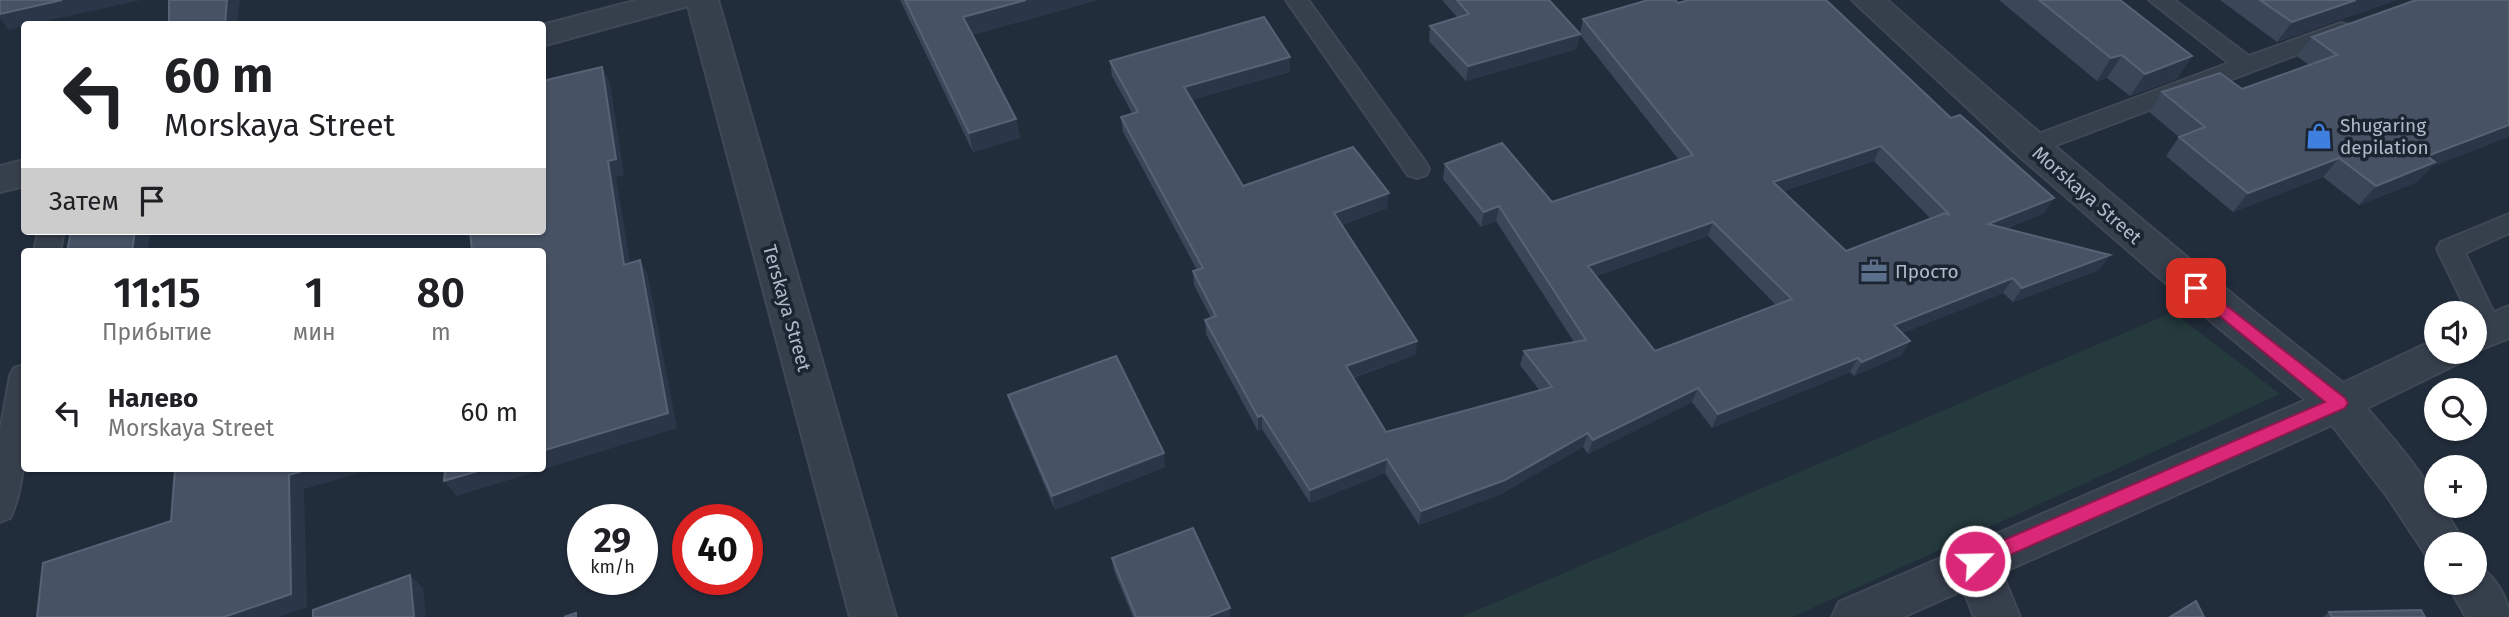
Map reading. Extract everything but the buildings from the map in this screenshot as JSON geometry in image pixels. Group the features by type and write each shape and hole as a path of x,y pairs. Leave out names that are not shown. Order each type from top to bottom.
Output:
{"street":[{"path":"546,35 676,0"},
{"name":"Terskaya Street","path":"702,0 873,617"},
{"name":"Morskaya Street","path":"1868,0 2031,146 2196,288 2339,403 2402,483 2435,532"},
{"path":"0,179 21,174"},
{"path":"1855,617 1975,561 2339,403 2424,362"},
{"path":"1975,561 1997,617"},
{"path":"2477,595 2492,617"}],"lane":[{"path":"1297,0 1417,169"},
{"path":"2160,0 2245,64"},
{"path":"2031,146 2361,23"},
{"path":"2491,329 2450,249 2509,223"},
{"path":"0,509 21,393"}],"green space":[{"path":"2173,312 2280,394 1793,617 1461,617"}],"place":[{"name":"Shugaring depilation","path":"2319,136"},
{"name":"Просто","path":"1874,271"}],"route":[{"path":"1975,561 2339,403 2196,288"}]}
